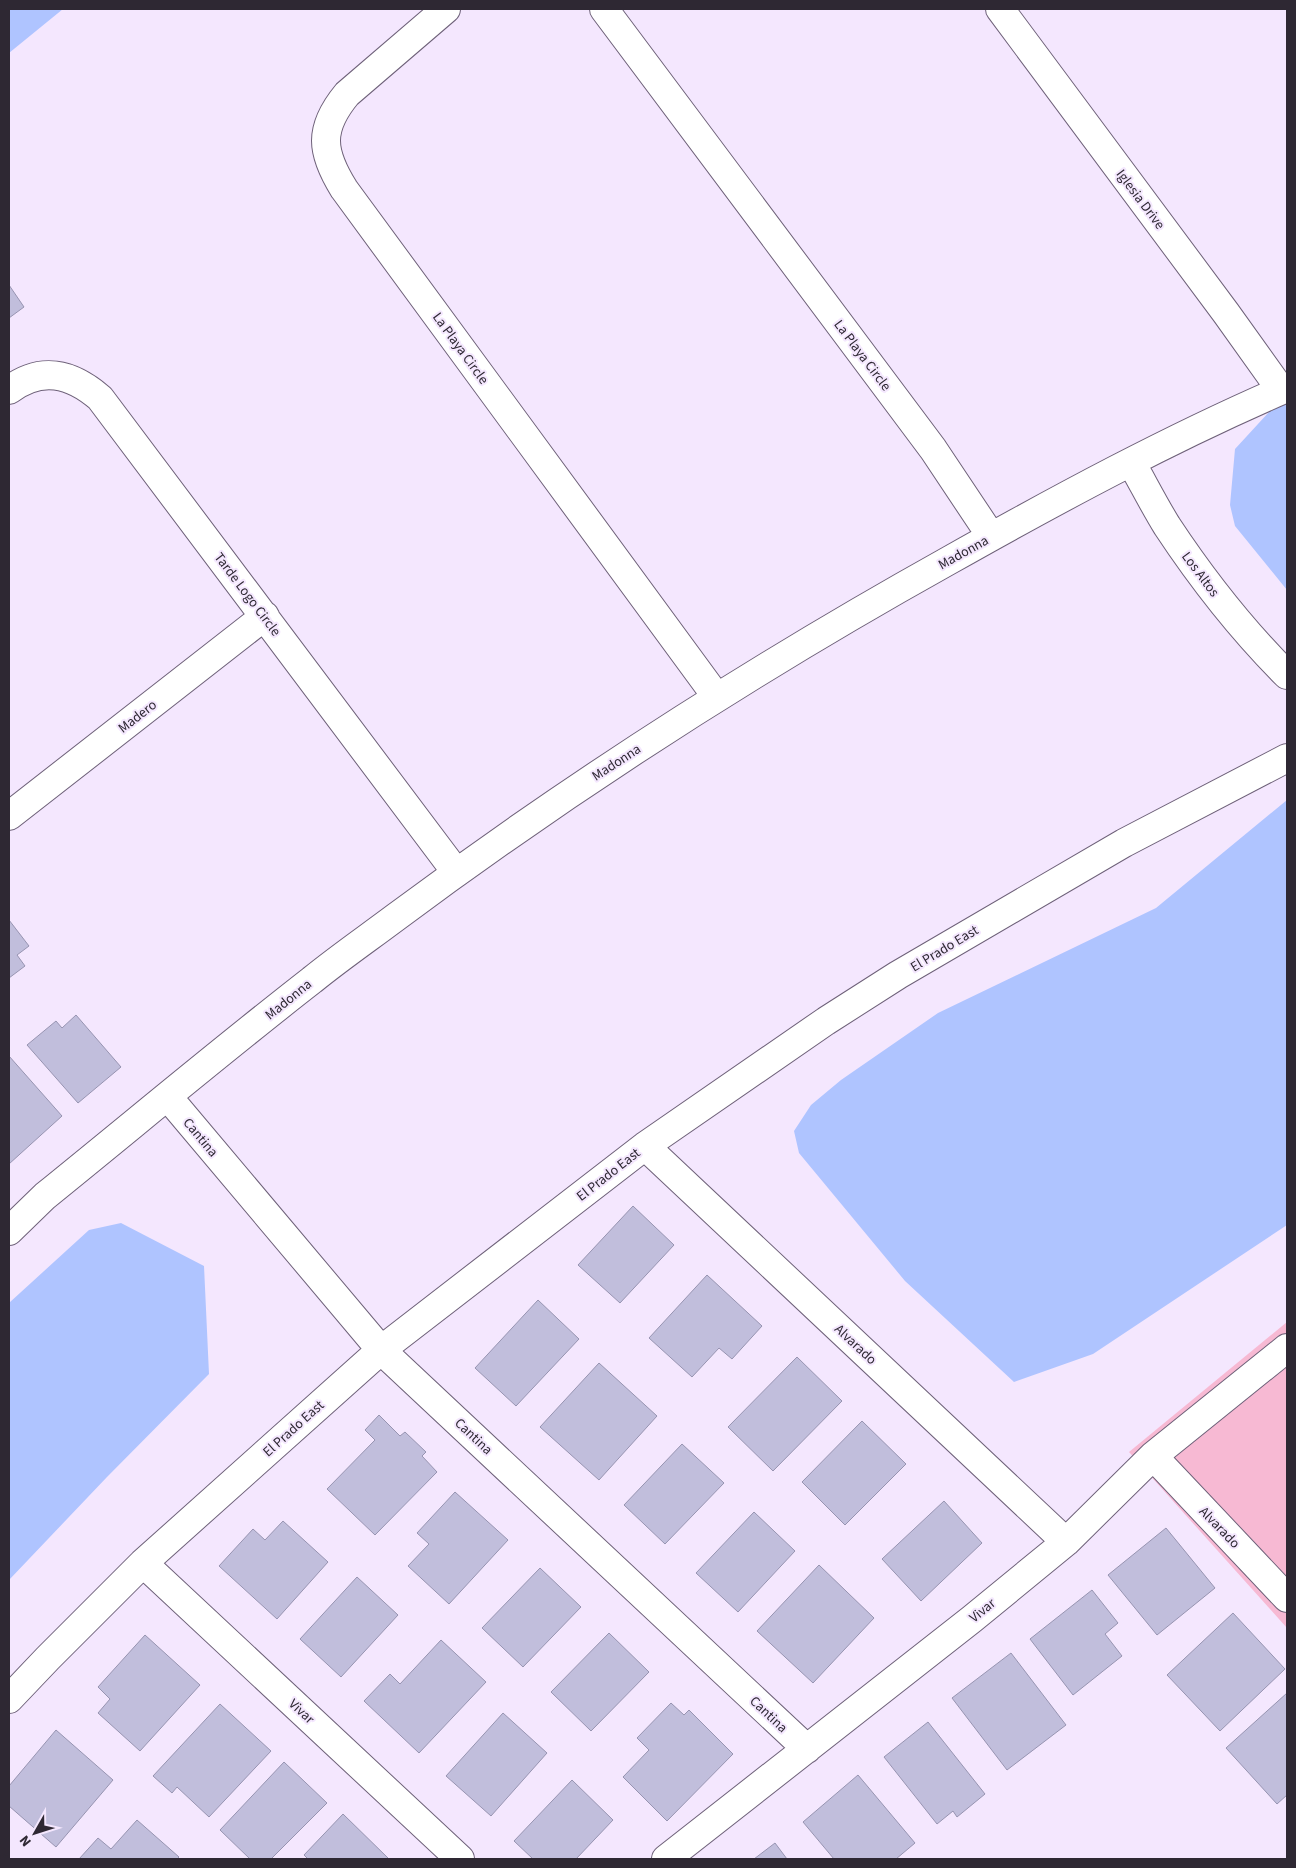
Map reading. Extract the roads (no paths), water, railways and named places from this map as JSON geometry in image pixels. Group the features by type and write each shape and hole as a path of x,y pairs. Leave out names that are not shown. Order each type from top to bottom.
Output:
{"street":[{"name":"La Playa Circle","path":"446,9 347,94 337,106 330,117 326,138 327,152 332,166 344,189 716,696"},
{"name":"La Playa Circle","path":"604,9 933,449 991,536"},
{"name":"Iglesia Drive","path":"1000,9 1284,389"},
{"name":"Tarde Logo Circle","path":"9,390 31,378 56,376 76,380 100,398 456,872"},
{"name":"Madonna","path":"9,1231 45,1196 312,979 456,872 576,788 716,696 878,600 991,536 1131,462 1284,389"},
{"name":"Los Altos","path":"1131,462 1166,524 1189,558 1241,626 1287,675"},
{"name":"Madero","path":"9,816 264,616"},
{"name":"El Prado East","path":"9,1699 143,1563 381,1350 645,1146 826,1022 924,960 1124,843 1287,758"},
{"name":"Cantina","path":"168,1097 381,1350 807,1749"},
{"name":"Alvarado","path":"645,1146 1066,1542"},
{"name":"Vivar","path":"666,1859 1066,1542 1153,1456 1287,1348"},
{"name":"Alvarado","path":"1153,1456 1287,1598"},
{"name":"Vivar","path":"143,1563 460,1859"}],"water":[{"path":"9,9 63,9 9,53"},
{"path":"1287,398 1287,590 1235,526 1230,505 1235,449 1281,399"},
{"path":"1287,800 1287,1225 1093,1354 1014,1382 905,1281 799,1153 794,1131 811,1105 841,1080 938,1013 1156,908"},
{"path":"121,1223 204,1266 209,1374 9,1580 9,1303 89,1230"}]}
